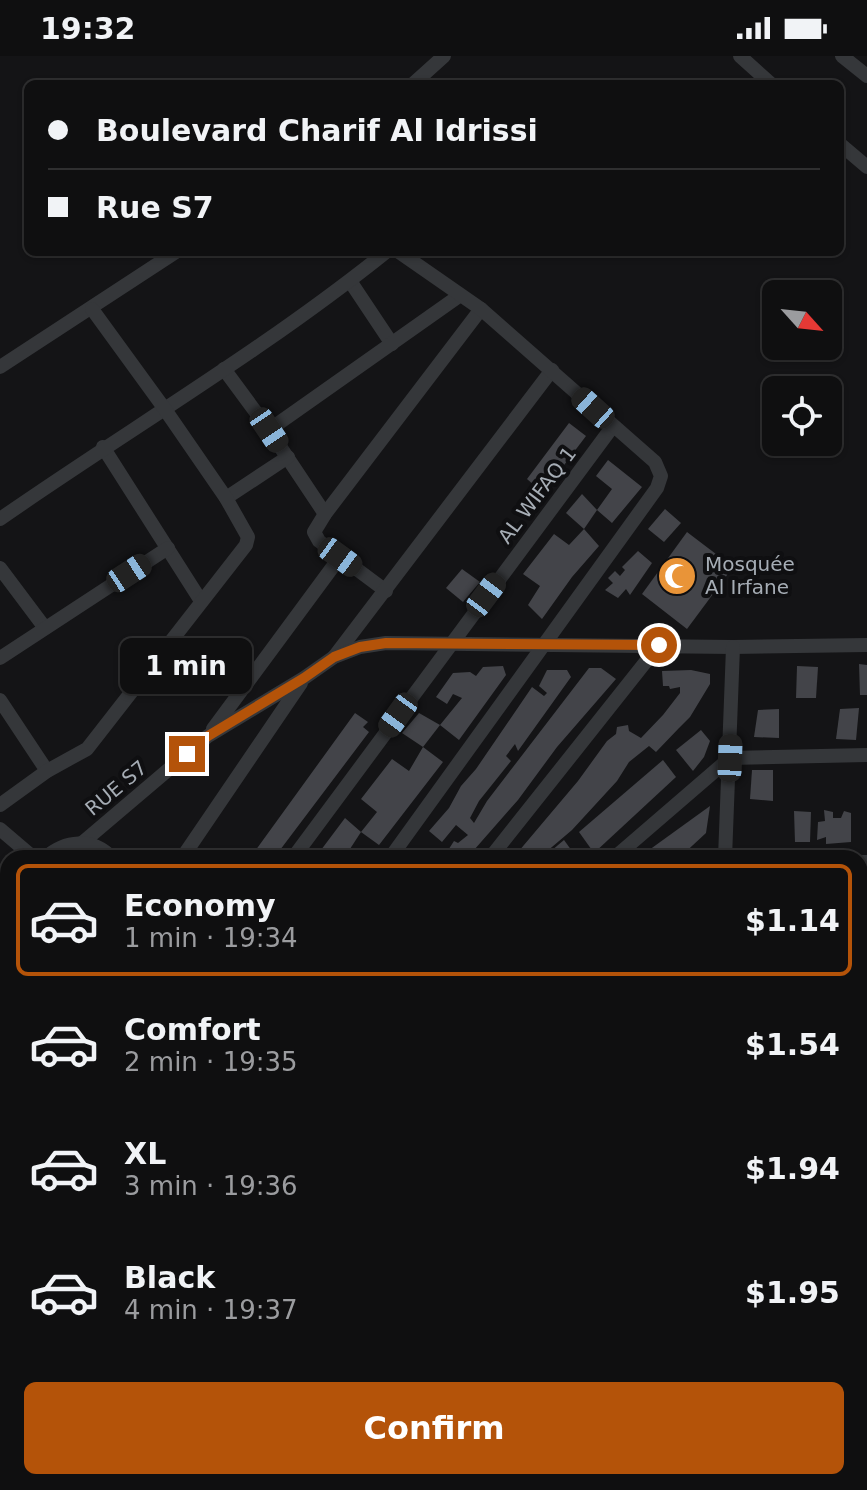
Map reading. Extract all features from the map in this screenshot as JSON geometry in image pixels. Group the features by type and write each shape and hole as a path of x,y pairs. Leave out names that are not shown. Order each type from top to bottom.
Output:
{"street":[{"path":"417,80 444,56"},
{"path":"740,56 767,80"},
{"path":"842,56 867,76"},
{"path":"844,147 867,167"},
{"path":"0,367 170,256"},
{"path":"0,519 103,447 224,369 381,256"},
{"path":"396,850 657,488 661,471 655,462 481,309 404,256"},
{"path":"350,281 392,344"},
{"path":"269,430 459,296"},
{"path":"0,805 47,771 87,749 98,738 246,545 248,537 226,498 92,309"},
{"path":"386,591 319,541 314,532 481,309"},
{"path":"224,369 325,514"},
{"path":"334,657 552,370"},
{"name":"AL WIFAQ 1","path":"299,850 613,426"},
{"path":"103,447 201,601"},
{"path":"226,498 288,457"},
{"path":"0,658 168,548"},
{"path":"208,736 340,557"},
{"path":"0,568 45,628"},
{"path":"334,657 360,647 386,643 733,647 867,645"},
{"path":"496,850 659,645"},
{"path":"725,850 733,647"},
{"name":"RUE S7","path":"54,850 68,844 82,843 208,736 334,657"},
{"path":"187,850 304,678"},
{"path":"0,700 5,720 47,771"},
{"path":"623,850 730,758 867,755"},
{"path":"0,829 25,850"},
{"path":"82,843 101,850"}],"building":[{"path":"569,423 586,436 543,493 527,479"},
{"path":"608,460 642,487 612,523 597,510 612,489 596,476"},
{"path":"582,494 597,510 584,529 566,513"},
{"path":"665,509 681,523 664,542 648,529"},
{"path":"584,529 599,546 542,619 528,605 540,586 523,574 554,534 569,545"},
{"name":"Mosquée Al Irfane","path":"687,532 733,567 687,629 642,594"},
{"path":"638,551 652,563 630,595 626,589 618,598 605,590 613,583 608,578 615,571 620,576 625,570 622,567"},
{"path":"462,569 480,582 463,602 446,588"},
{"path":"859,664 867,665 867,695 860,695"},
{"path":"503,666 506,675 459,740 440,725 462,698 453,694 447,704 436,697 453,673 470,672 476,676 483,667"},
{"path":"797,666 818,667 816,698 796,698"},
{"path":"589,668 601,668 616,679 474,850 448,850 454,841 458,843 468,835 456,825 442,842 429,831 449,808 461,786 532,687 544,696 547,693 539,686 547,670 567,670 571,677 518,751 515,744 506,756 511,761 479,801 470,818 474,823 487,801"},
{"path":"691,670 710,674 710,684 690,717 656,752 649,746 629,762 617,781 572,830 548,850 520,850 607,741 616,734 617,727 628,725 629,731 641,738 663,715 680,693 680,687 670,689 663,686 662,671"},
{"path":"859,708 856,740 836,739 840,709"},
{"path":"779,709 779,738 754,737 758,710"},
{"path":"355,713 368,722 363,727 369,732 280,850 256,850"},
{"path":"419,713 440,725 423,747 402,733"},
{"path":"701,730 710,741 704,757 693,771 676,750"},
{"path":"423,747 443,762 379,845 361,832 377,812 361,799 392,759 409,771"},
{"path":"663,760 676,777 597,850 592,850 579,832"},
{"path":"752,770 773,770 773,801 750,799"},
{"path":"710,806 706,833 688,850 649,850"},
{"path":"824,810 833,812 833,818 841,818 844,811 851,813 851,842 826,844 826,837 817,840 818,822 825,821"},
{"path":"794,811 811,812 810,842 795,842"},
{"path":"345,818 361,832 349,850 321,850"},
{"path":"564,840 571,850 552,850"}],"place":[{"name":"Mosquée Al Irfane","path":"677,576"}],"route":[{"path":"187,754 208,736 334,657 360,647 386,643 659,645"}]}
